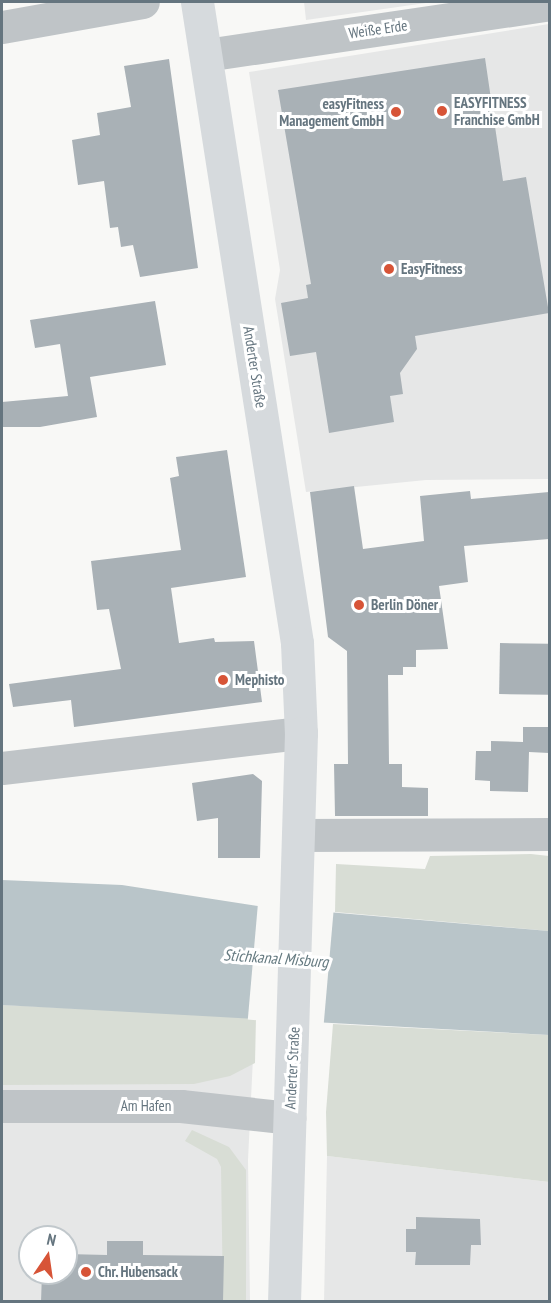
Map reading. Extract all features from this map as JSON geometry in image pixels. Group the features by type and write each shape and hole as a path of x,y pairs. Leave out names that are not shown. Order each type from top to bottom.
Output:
{"main road":[{"name":"Anderter Straße","path":"197,2 297,643 301,733 294,1031 284,1302"}],"street":[{"path":"2,27 143,2"},
{"name":"Weiße Erde","path":"206,54 549,4"},
{"path":"2,768 301,733"},
{"path":"298,835 549,834"},
{"name":"Am Hafen","path":"2,1106 181,1106 290,1118"}],"shaded area":[{"path":"304,2 433,2 306,20"},
{"path":"549,24 549,479 426,480 306,492 275,299 280,270 249,72"},
{"path":"531,854 549,856 549,931 335,912 336,864 425,869 430,856"},
{"path":"2,1005 255,1017 248,1160 250,1301 2,1302"},
{"path":"2,1005 256,1017 255,1063 230,1076 194,1084 2,1085"},
{"path":"333,1024 549,1035 549,1182 327,1156 326,1112"},
{"path":"192,1130 229,1147 246,1170 246,1301 223,1301 221,1167 217,1159 185,1141"},
{"path":"327,1156 549,1182 549,1301 324,1302"}],"water":[{"name":"Stichkanal Misburg","path":"2,880 122,885 258,906 549,931 549,1035 2,1005"}],"pier":[{"path":"258,903 334,910 324,1026 248,1020"}],"building":[{"path":"485,58 503,181 526,177 549,313 415,336 417,349 400,373 403,394 390,396 394,422 329,433 316,352 290,356 281,303 308,298 306,285 311,284 278,90"},
{"path":"169,59 198,268 140,277 133,245 121,247 118,227 110,228 104,181 78,185 72,140 100,135 97,113 131,107 124,66"},
{"path":"155,301 166,365 90,377 97,417 40,427 2,427 2,402 68,396 60,344 35,348 30,320"},
{"path":"227,450 246,577 171,588 179,643 214,638 215,642 254,641 262,702 74,727 71,700 13,707 9,684 121,669 109,609 97,610 91,561 181,550 170,478 179,476 176,457"},
{"path":"354,486 363,549 424,541 420,496 470,491 471,499 549,492 549,539 464,546 468,582 439,586 448,649 416,650 416,667 403,667 403,675 388,675 389,764 402,764 402,787 428,788 428,816 335,816 334,764 348,764 347,651 328,637 310,492"},
{"path":"500,643 549,644 548,695 499,694"},
{"path":"523,727 549,727 549,753 529,752 528,792 490,791 490,781 475,780 476,751 491,751 491,741 523,742"},
{"path":"253,774 262,781 260,858 218,858 218,818 197,821 192,783"},
{"path":"416,1217 480,1219 481,1245 471,1245 470,1265 415,1265 416,1252 406,1252 406,1229 416,1229"},
{"path":"107,1241 143,1241 143,1255 224,1256 223,1302 41,1302 42,1285 78,1285 78,1254 107,1255"}],"place":[{"name":"EASYFITNESS Franchise GmbH","path":"442,111"},
{"name":"easyFitness Management GmbH","path":"396,112"},
{"name":"EasyFitness","path":"389,269"},
{"name":"Berlin Döner","path":"359,605"},
{"name":"Mephisto","path":"223,680"},
{"name":"Chr. Hubensack","path":"86,1272"}]}
